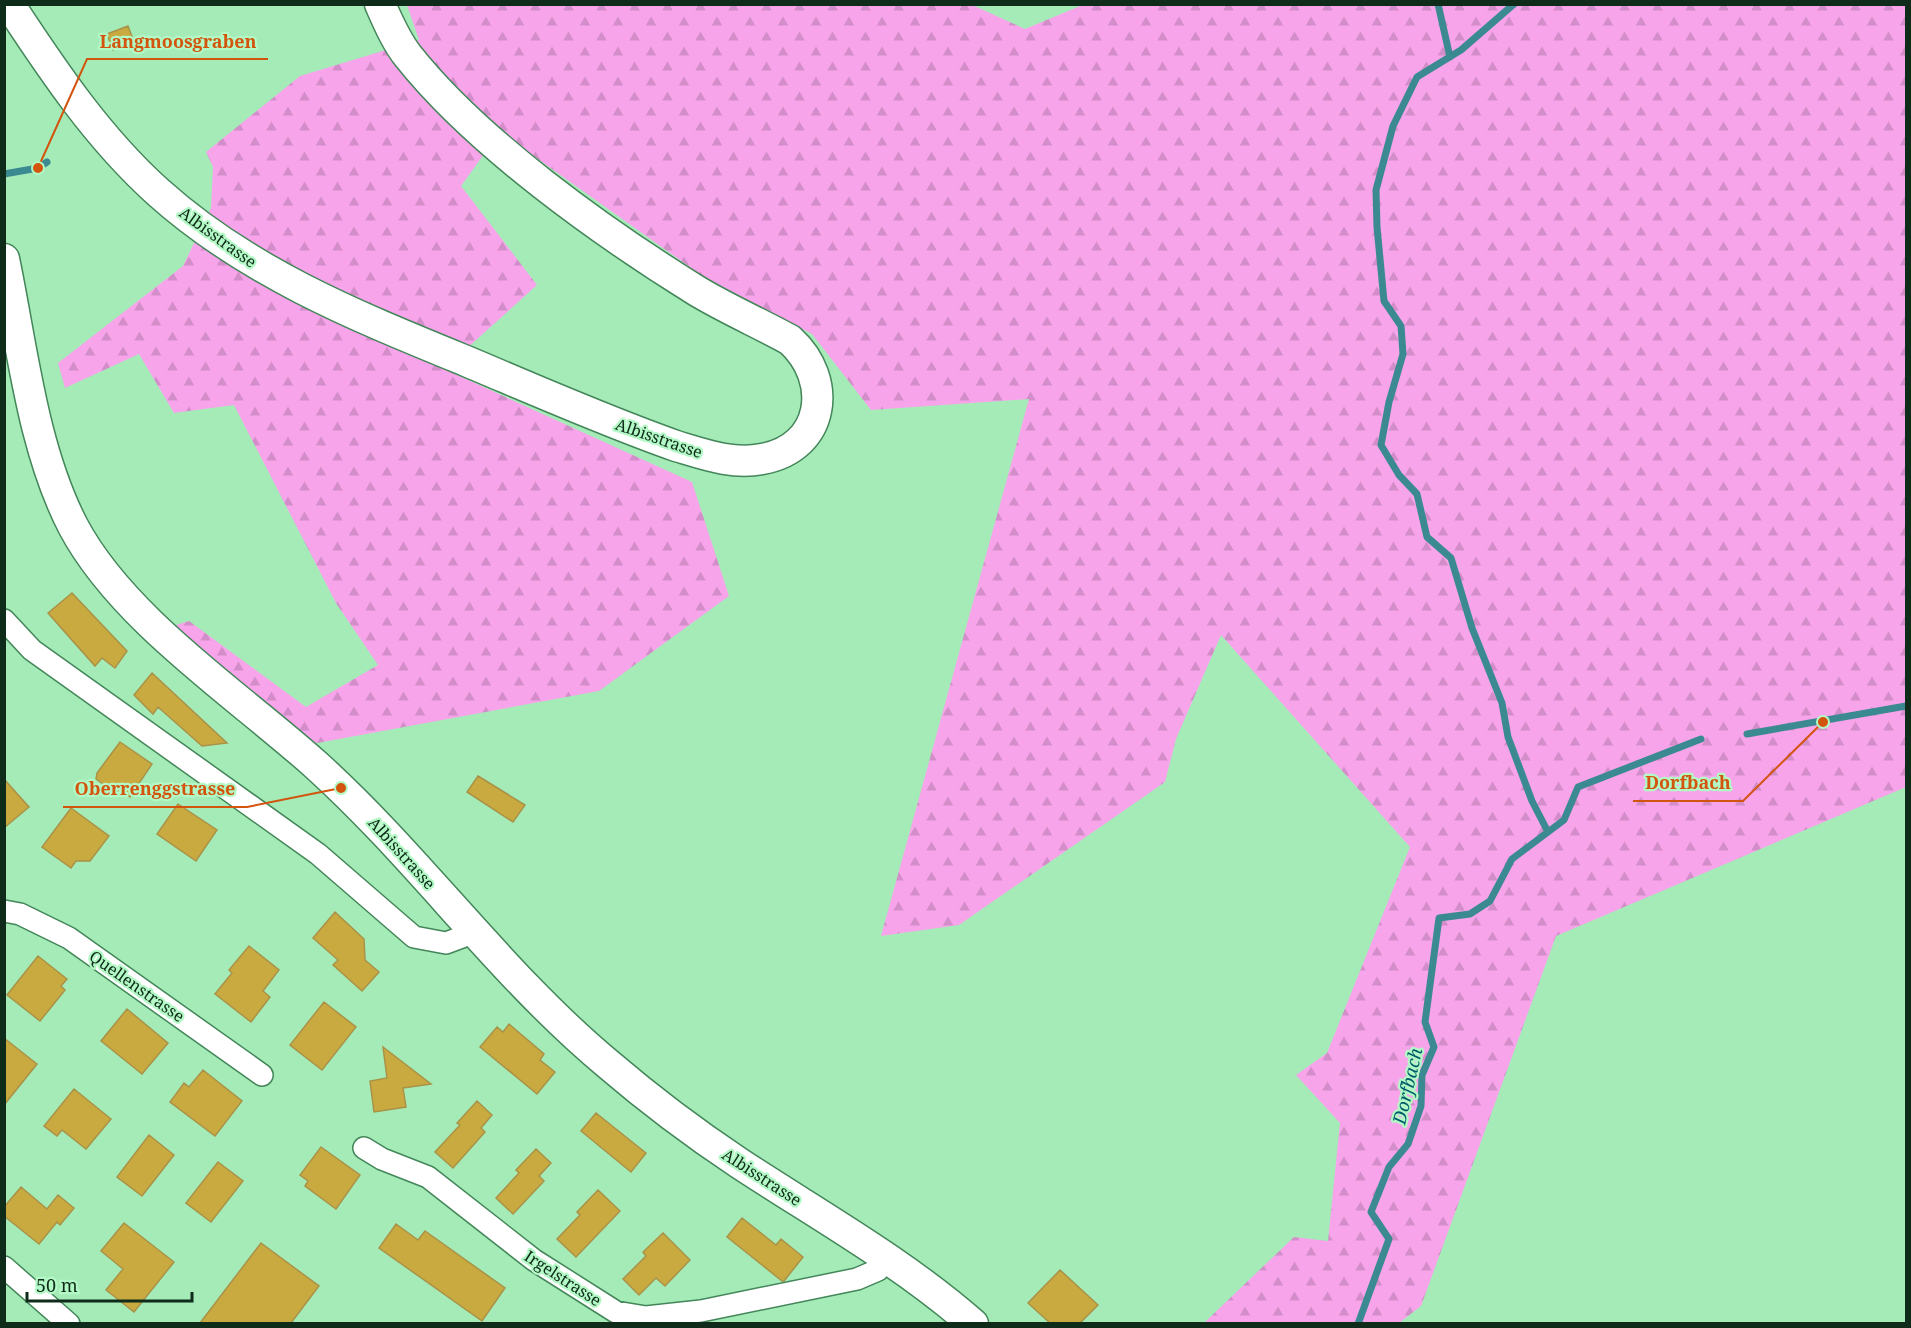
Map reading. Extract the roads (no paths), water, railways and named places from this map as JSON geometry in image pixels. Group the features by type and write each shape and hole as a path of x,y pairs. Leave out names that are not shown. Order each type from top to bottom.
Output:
{"main road":[{"name":"Albisstrasse","path":"9,4 68,90 132,167 194,222 269,273 386,328 625,428 676,446 715,457 748,461 781,454 799,441 816,412 818,394 815,373 798,347 790,340 679,279 607,230 496,144 432,84 407,55 380,4"},
{"name":"Albisstrasse","path":"4,259 38,425 53,476 71,522 106,578 166,637 341,788 393,840 470,929 535,998 606,1063 660,1107 739,1163 888,1258 973,1323"}],"street":[{"path":"4,620 32,650 318,854 414,937 447,943 462,937 470,929"},
{"name":"Quellenstrasse","path":"4,911 20,914 69,938 262,1075"},
{"name":"Irgelstrasse","path":"364,1148 382,1159 428,1177 534,1260 615,1312 646,1317 701,1311 857,1279 878,1270 888,1258"},
{"path":"4,1267 69,1323"}],"waterway":[{"path":"1438,4 1450,57"},
{"path":"1514,4 1461,50 1417,77 1393,126 1376,190 1377,227 1384,301 1401,326 1403,354 1389,402 1381,445 1399,475 1417,494 1427,537 1451,558 1472,628 1502,703 1508,737 1532,801 1548,832"},
{"path":"4,174 38,168 47,162"},
{"name":"Dorfbach","path":"1747,734 1906,706"},
{"name":"Dorfbach","path":"1358,1324 1389,1239 1371,1212 1389,1167 1408,1144 1421,1106 1422,1075 1434,1047 1425,1022 1439,918 1470,914 1490,901 1512,859 1564,820 1578,787 1701,739"}],"place":[{"name":"Langmoosgraben","path":"38,168"},
{"name":"Dorfbach","path":"1823,722"},
{"name":"Oberrenggstrasse","path":"341,788"}]}
